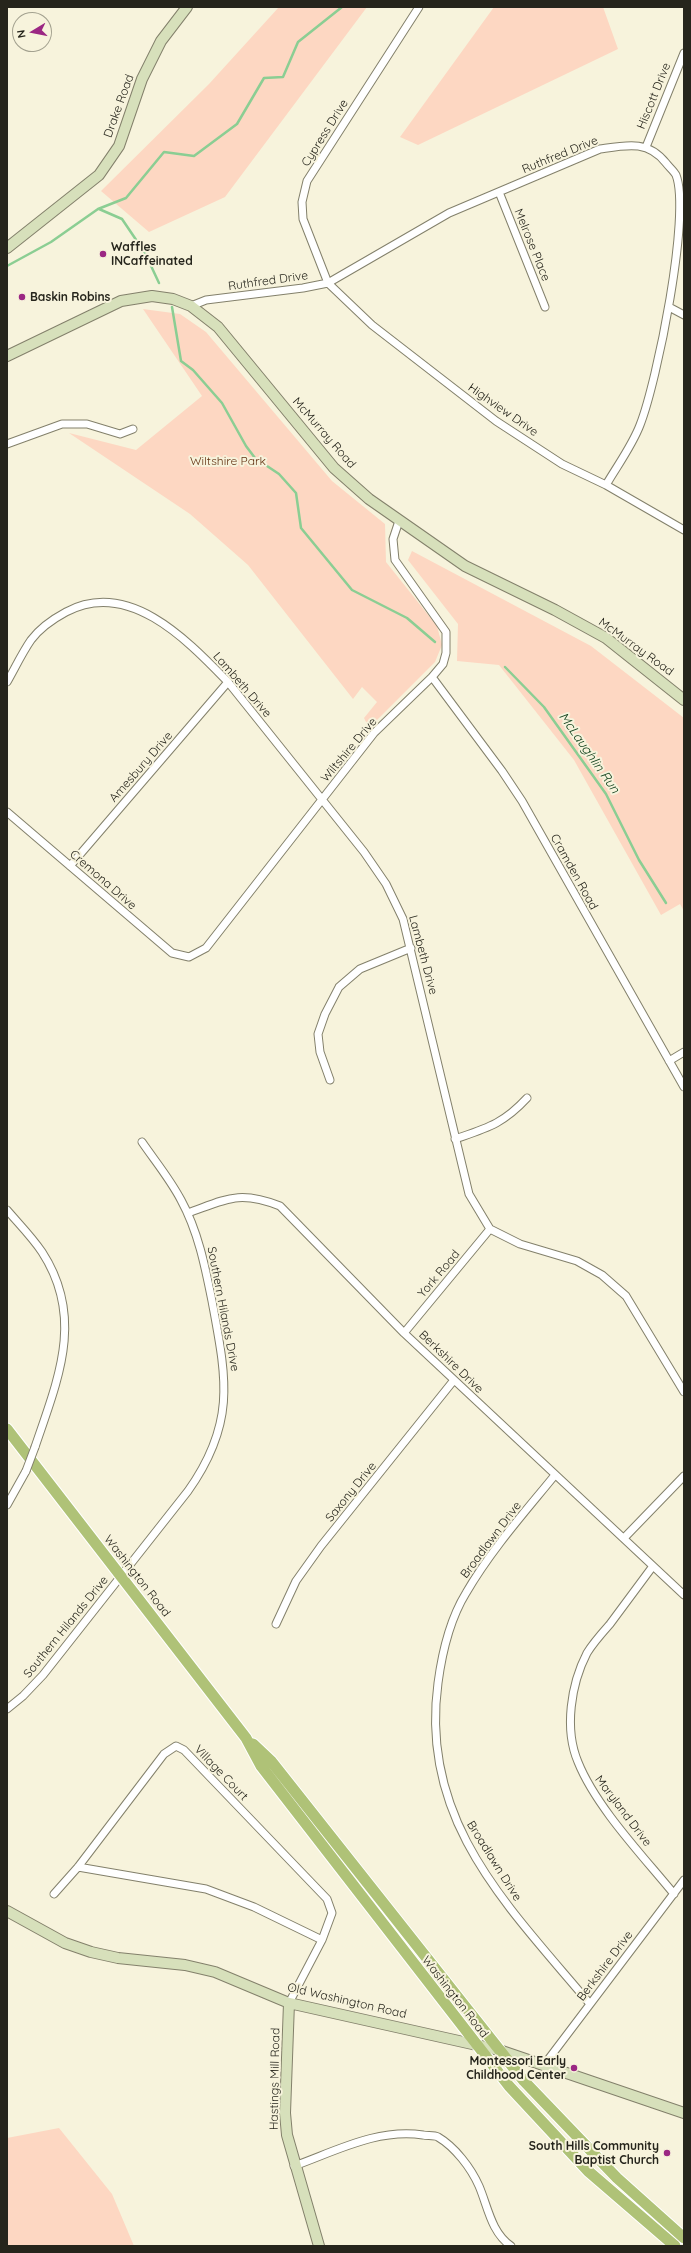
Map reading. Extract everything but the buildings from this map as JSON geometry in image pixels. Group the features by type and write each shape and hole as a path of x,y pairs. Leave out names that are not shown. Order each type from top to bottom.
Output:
{"main road":[{"name":"Washington Road","path":"7,1429 246,1738 271,1761 499,2050 539,2098 585,2147 617,2178 684,2238"},
{"name":"Washington Road","path":"246,1738 261,1766 474,2044 523,2103 611,2192 675,2246"}],"street":[{"name":"Drake Road","path":"7,248 99,174 120,146 142,79 161,41 187,7"},
{"name":"Cypress Drive","path":"328,283 303,219 302,202 307,181 419,7"},
{"name":"Hiscott Drive","path":"646,147 684,53"},
{"name":"Ruthfred Drive","path":"191,306 206,300 303,288 328,283 449,213 600,149 625,145 646,147 663,159 676,175 681,199 669,307 653,385 640,426 606,485"},
{"name":"Melrose Place","path":"499,192 545,307"},
{"name":"Highview Drive","path":"328,283 372,325 496,420 562,464 606,485 684,530"},
{"name":"McMurray Road","path":"7,356 107,308 132,298 162,297 173,299 191,306 218,327 334,468 350,484 398,521 465,566 555,610 606,638 684,700"},
{"path":"669,307 684,315"},
{"path":"7,444 62,424 87,424 120,434 133,428"},
{"name":"Wiltshire Drive","path":"189,957 206,948 374,734 432,677 443,664 446,653 446,632 395,560 393,539 398,521"},
{"name":"Lambeth Drive","path":"7,682 32,639 52,619 74,607 100,602 128,604 154,616 207,660 228,682 364,852 386,884 403,919 469,1194 490,1229"},
{"name":"Cramden Road","path":"432,677 502,771 522,801 684,1087"},
{"name":"Amesbury Drive","path":"70,866 228,682"},
{"name":"Cremona Drive","path":"7,812 172,953 189,957"},
{"path":"330,1080 320,1052 318,1034 325,1014 339,987 360,969 411,948"},
{"path":"669,1061 684,1052"},
{"path":"455,1139 497,1124 513,1113 527,1098"},
{"name":"Southern Hilands Drive","path":"7,1709 23,1696 43,1675 196,1480 214,1444 221,1422 224,1390 223,1360 203,1258 188,1213 175,1189 142,1142"},
{"name":"Berkshire Drive","path":"188,1213 224,1200 244,1196 259,1198 280,1206 404,1333 555,1475 625,1537 653,1566 684,1594"},
{"path":"7,1210 34,1242 50,1266 61,1294 66,1325 63,1360 35,1447 26,1471 7,1505"},
{"path":"490,1229 520,1244 577,1261 602,1275 626,1296 684,1392"},
{"name":"York Road","path":"404,1333 490,1229"},
{"name":"Saxony Drive","path":"276,1624 296,1580 321,1546 454,1380"},
{"name":"Broadlawn Drive","path":"555,1475 498,1545 465,1594 447,1636 439,1674 434,1713 434,1726 442,1779 453,1815 465,1840 501,1898 590,2004"},
{"path":"625,1537 684,1476"},
{"name":"Maryland Drive","path":"653,1566 588,1653 576,1681 571,1708 572,1732 577,1761 587,1782 608,1812 674,1894"},
{"name":"Village Court","path":"54,1894 78,1867 164,1754 176,1746 184,1750 327,1900 332,1913 322,1940 289,2003"},
{"path":"78,1867 206,1890 254,1908 322,1940"},
{"name":"Berkshire Drive","path":"544,2065 684,1880"},
{"name":"Old Washington Road","path":"7,1911 65,1943 91,1952 118,1958 186,1965 214,1972 289,2003 499,2050 682,2110"},
{"name":"Hastings Mill Road","path":"289,2003 285,2113 286,2135 319,2246"},
{"path":"294,2166 380,2135 411,2133 437,2137 464,2161 476,2180 489,2208 494,2229 511,2246"}],"green space":[{"path":"279,7 367,7 225,197 149,232 101,191 209,84"},
{"path":"494,7 603,7 618,49 418,145 400,137"},
{"name":"Wiltshire Park","path":"143,309 180,314 206,332 332,481 385,524 386,562 437,626 442,645 435,662 369,728 364,718 377,702 362,687 353,699 248,565 190,514 69,433 136,450 202,396"},
{"path":"412,551 591,646 684,718 684,911 680,904 661,915 574,760 499,665 457,661 458,624 408,560"},
{"path":"59,2128 112,2194 134,2246 7,2246 7,2138"}],"waterway":[{"path":"7,266 51,242 98,209 126,198 164,152 194,156 237,124 264,78 283,77 298,42 342,7"},
{"name":"McLaughlin Run","path":"99,209 122,219 145,253 159,283"},
{"name":"McLaughlin Run","path":"172,307 181,361 193,370 222,403 246,446 255,458 279,474 296,493 301,528 352,590 407,618 435,642"},
{"name":"McLaughlin Run","path":"505,667 544,707 606,794 639,860 666,903"}],"place":[{"name":"Waffles INCaffeinated","path":"103,254"},
{"name":"Baskin Robins","path":"22,297"},
{"name":"Montessori Early Childhood Center","path":"574,2068"},
{"name":"South Hills Community Baptist Church","path":"667,2153"}]}
